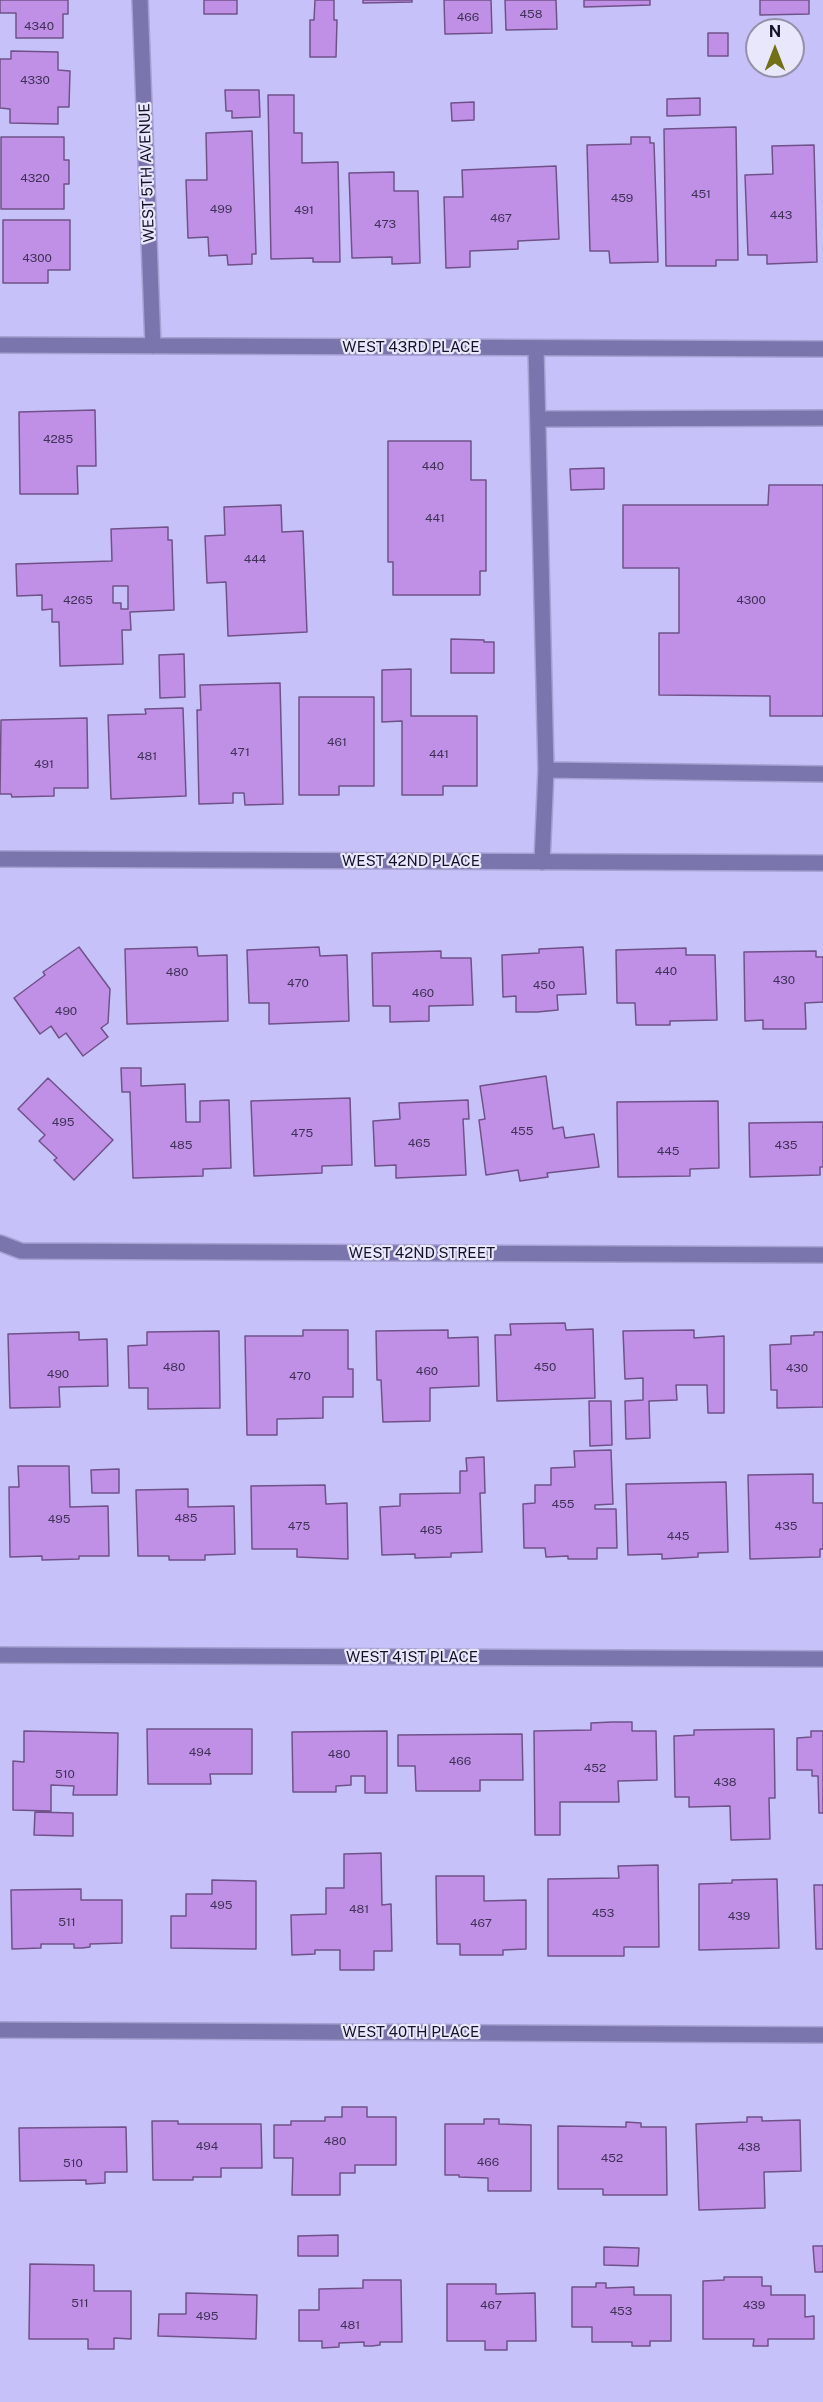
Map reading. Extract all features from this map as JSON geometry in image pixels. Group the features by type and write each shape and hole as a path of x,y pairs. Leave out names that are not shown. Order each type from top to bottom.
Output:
{"street":[{"name":"WEST 5TH AVENUE","path":"140,0 153,346"},
{"name":"WEST 43RD PLACE","path":"0,345 823,349"},
{"path":"536,348 546,770 542,862"},
{"path":"539,418 823,418"},
{"path":"546,770 823,774"},
{"name":"WEST 42ND PLACE","path":"0,859 823,863"},
{"name":"WEST 42ND STREET","path":"0,1243 21,1251 823,1256"},
{"name":"WEST 41ST PLACE","path":"0,1654 823,1659"},
{"name":"WEST 40TH PLACE","path":"0,2030 823,2035"}],"building":[{"path":"0,0 68,0 68,14 63,14 63,38 16,38 16,13 0,13"},
{"path":"204,0 237,0 237,14 204,14"},
{"path":"315,0 334,0 334,20 337,20 336,57 310,57 310,20 314,20"},
{"path":"363,0 412,0 412,2 363,3"},
{"path":"444,0 491,0 492,33 445,34"},
{"path":"505,0 556,0 557,29 506,30"},
{"path":"584,0 650,0 650,5 584,7"},
{"path":"760,0 809,0 809,14 760,15"},
{"path":"708,33 728,33 728,56 708,56"},
{"path":"11,51 58,52 58,70 70,71 69,107 58,107 58,124 10,123 10,109 0,108 0,59 11,59"},
{"path":"225,90 259,90 260,117 232,118 232,111 226,111"},
{"path":"268,95 294,95 294,133 302,133 302,163 338,162 340,262 313,262 313,258 271,259"},
{"path":"700,98 700,115 667,116 667,99"},
{"path":"474,102 474,120 452,121 451,103"},
{"path":"736,127 738,260 716,260 716,266 666,266 664,129"},
{"path":"252,131 256,254 252,254 252,264 228,265 227,255 209,256 208,237 188,238 186,180 207,180 206,133"},
{"path":"1,137 64,137 64,160 69,160 69,184 64,184 64,209 1,209"},
{"path":"631,137 650,137 650,143 654,143 658,262 610,263 609,251 590,251 587,145 631,144"},
{"path":"814,145 817,262 767,264 767,255 748,255 745,175 773,174 772,146"},
{"path":"556,166 559,239 518,241 518,249 470,251 470,267 446,268 444,197 463,197 462,170"},
{"path":"394,172 394,191 418,191 420,263 392,264 392,257 352,258 349,173"},
{"path":"3,220 70,220 70,270 48,270 48,283 3,283"},
{"path":"95,410 96,466 77,466 78,494 20,494 19,412"},
{"path":"388,441 471,441 471,480 486,480 486,571 480,571 480,595 393,595 393,562 388,562"},
{"path":"604,468 604,489 571,490 570,469"},
{"path":"769,485 823,485 823,716 770,716 770,696 659,695 659,633 679,633 679,568 623,568 623,505 768,505"},
{"path":"281,505 282,532 303,531 307,632 228,636 226,582 207,583 205,536 225,535 224,507"},
{"path":"168,527 168,540 172,540 174,610 130,612 131,630 122,630 123,664 60,666 59,622 52,622 52,609 42,610 42,595 17,596 16,564 112,561 111,529","holes":["113,586 128,586 128,609 121,609 121,603 113,603"]},
{"path":"451,639 494,642 494,673 451,673"},
{"path":"184,654 185,697 160,698 159,655"},
{"path":"411,669 411,716 477,716 477,786 443,786 443,795 402,795 402,721 382,722 382,670"},
{"path":"280,683 283,804 245,805 244,793 233,793 233,803 199,804 197,710 201,710 200,685"},
{"path":"299,697 374,697 374,786 339,786 339,795 299,795"},
{"path":"183,708 186,796 111,799 108,715 146,714 145,709"},
{"path":"87,718 88,788 54,788 54,796 12,797 11,794 0,794 1,720"},
{"path":"79,947 110,989 108,1023 101,1028 108,1037 83,1056 66,1033 59,1038 51,1026 40,1034 14,998 45,975 43,972"},
{"path":"197,947 198,956 227,955 228,1021 127,1024 125,949"},
{"path":"319,947 320,956 347,955 349,1021 269,1024 269,1003 249,1003 247,950"},
{"path":"583,947 586,994 557,995 558,1010 537,1012 516,1012 516,996 503,997 502,955 539,953 539,949"},
{"path":"686,948 686,955 715,955 717,1020 670,1021 670,1025 636,1025 635,1003 617,1003 616,950"},
{"path":"441,951 441,958 471,958 473,1005 429,1006 429,1021 390,1022 390,1006 373,1006 372,953"},
{"path":"816,951 816,957 823,957 823,1002 805,1003 806,1029 763,1029 763,1020 745,1021 744,952"},
{"path":"121,1068 141,1068 141,1086 185,1084 186,1122 200,1122 200,1101 229,1100 231,1168 203,1169 203,1176 133,1178 130,1092 122,1092"},
{"path":"546,1076 553,1129 563,1127 565,1138 594,1134 599,1167 547,1173 548,1177 520,1181 518,1170 486,1175 479,1120 485,1119 480,1086"},
{"path":"48,1078 113,1140 74,1180 54,1160 57,1158 39,1141 45,1135 18,1109"},
{"path":"350,1098 352,1165 322,1166 322,1173 254,1176 251,1101"},
{"path":"468,1100 469,1119 463,1119 466,1175 396,1178 396,1165 375,1166 373,1121 400,1119 399,1103"},
{"path":"718,1101 719,1168 690,1169 690,1176 618,1177 617,1102"},
{"path":"823,1122 823,1167 820,1167 820,1175 750,1177 749,1123"},
{"path":"565,1323 566,1330 593,1329 595,1398 497,1401 495,1335 511,1335 510,1324"},
{"path":"303,1330 348,1330 348,1369 353,1369 353,1397 323,1397 323,1418 277,1419 277,1435 247,1435 245,1336 303,1336"},
{"path":"448,1330 448,1338 478,1337 479,1386 430,1388 430,1421 383,1422 381,1380 377,1380 376,1331"},
{"path":"694,1330 694,1338 724,1336 724,1413 708,1413 707,1385 676,1385 677,1400 649,1401 650,1438 626,1439 625,1401 643,1400 643,1378 625,1379 623,1331"},
{"path":"219,1331 220,1408 148,1409 148,1388 129,1388 128,1346 147,1345 147,1332"},
{"path":"79,1332 79,1340 107,1339 108,1386 59,1387 60,1407 10,1408 8,1334"},
{"path":"814,1332 823,1332 823,1407 777,1408 777,1390 771,1390 770,1345 791,1344 791,1336 814,1335"},
{"path":"589,1401 611,1401 612,1445 590,1446"},
{"path":"611,1450 613,1504 595,1505 595,1509 616,1509 617,1548 597,1548 597,1559 568,1559 568,1556 546,1557 545,1548 524,1548 523,1504 535,1503 535,1485 551,1485 551,1468 575,1467 574,1451"},
{"path":"484,1457 485,1493 480,1493 482,1552 451,1553 451,1557 415,1558 415,1554 382,1555 380,1507 400,1506 400,1494 460,1493 460,1471 467,1471 466,1458"},
{"path":"18,1466 69,1466 70,1507 108,1506 109,1556 42,1560 42,1556 10,1557 9,1487 19,1487"},
{"path":"119,1469 119,1493 92,1493 91,1470"},
{"path":"813,1474 813,1503 823,1503 823,1549 820,1549 820,1557 750,1559 748,1475"},
{"path":"726,1482 728,1552 698,1553 698,1557 662,1559 662,1554 628,1555 626,1484"},
{"path":"325,1485 326,1504 347,1503 348,1559 297,1557 297,1549 252,1549 251,1486"},
{"path":"188,1489 188,1507 234,1506 235,1554 205,1555 205,1560 169,1560 169,1556 138,1556 136,1490"},
{"path":"632,1722 632,1731 656,1731 657,1780 618,1781 619,1802 560,1802 560,1835 535,1835 534,1731 591,1730 591,1723"},
{"path":"147,1729 252,1729 252,1774 210,1774 211,1784 148,1784"},
{"path":"774,1729 775,1798 769,1798 770,1839 731,1840 730,1806 689,1807 689,1797 675,1797 674,1736 694,1735 694,1730"},
{"path":"24,1731 118,1733 117,1795 73,1795 74,1786 51,1785 51,1811 13,1810 13,1761 24,1762"},
{"path":"387,1731 387,1793 365,1793 365,1776 351,1776 351,1785 336,1786 336,1792 293,1792 292,1732"},
{"path":"811,1731 823,1731 823,1813 819,1813 818,1776 812,1776 812,1770 797,1770 797,1738 811,1737"},
{"path":"522,1734 523,1780 480,1780 480,1791 416,1791 415,1766 398,1766 398,1735"},
{"path":"35,1812 73,1813 73,1836 34,1835"},
{"path":"381,1853 382,1905 391,1904 392,1951 374,1951 374,1970 340,1970 340,1950 315,1950 315,1954 292,1955 291,1915 326,1914 326,1888 344,1888 344,1854"},
{"path":"658,1865 659,1947 624,1947 624,1956 548,1956 548,1879 619,1878 618,1866"},
{"path":"436,1876 484,1876 484,1901 526,1900 526,1949 503,1950 503,1955 460,1955 460,1944 437,1944"},
{"path":"777,1879 779,1948 699,1950 699,1884 732,1883 732,1880"},
{"path":"212,1880 256,1881 256,1949 171,1948 171,1916 186,1916 186,1894 212,1894"},
{"path":"814,1885 823,1885 823,1949 816,1949"},
{"path":"81,1889 81,1900 122,1900 122,1943 90,1944 90,1947 82,1948 74,1948 74,1944 41,1944 41,1948 12,1949 11,1890"},
{"path":"342,2107 367,2107 367,2117 396,2117 396,2165 355,2165 355,2173 340,2173 340,2195 292,2195 293,2158 274,2158 274,2125 291,2125 291,2121 325,2121 325,2117 342,2117"},
{"path":"747,2117 762,2117 762,2121 800,2120 801,2171 764,2172 765,2208 699,2210 696,2124 747,2122"},
{"path":"484,2119 499,2119 499,2124 531,2125 531,2191 488,2191 488,2178 445,2175 445,2124 484,2124"},
{"path":"152,2121 178,2121 178,2124 261,2124 262,2168 221,2168 221,2177 153,2180"},
{"path":"626,2122 641,2123 641,2127 666,2127 667,2195 603,2195 603,2189 558,2189 558,2126 626,2127"},
{"path":"126,2127 127,2172 105,2172 105,2183 86,2184 86,2180 20,2181 19,2128"},
{"path":"338,2235 338,2256 298,2256 298,2236"},
{"path":"813,2246 823,2246 823,2272 815,2272"},
{"path":"604,2247 639,2248 638,2266 604,2265"},
{"path":"30,2264 94,2265 94,2291 131,2291 131,2339 114,2338 114,2349 88,2349 88,2339 29,2339"},
{"path":"724,2277 762,2277 762,2286 771,2286 771,2295 805,2295 805,2317 814,2316 814,2339 768,2339 768,2346 753,2346 754,2339 703,2339 703,2281 724,2280"},
{"path":"363,2280 401,2280 402,2342 380,2342 380,2345 372,2346 364,2346 364,2342 339,2343 339,2347 322,2348 322,2341 299,2341 299,2310 319,2310 319,2289 363,2288"},
{"path":"596,2283 606,2283 606,2288 634,2287 634,2295 671,2295 671,2341 650,2341 650,2346 632,2346 632,2342 592,2342 592,2327 572,2327 572,2287 596,2287"},
{"path":"447,2284 496,2284 496,2294 535,2293 536,2341 507,2341 507,2350 485,2350 485,2341 447,2341"},
{"path":"186,2293 257,2295 256,2339 158,2336 159,2314 186,2314"}]}
